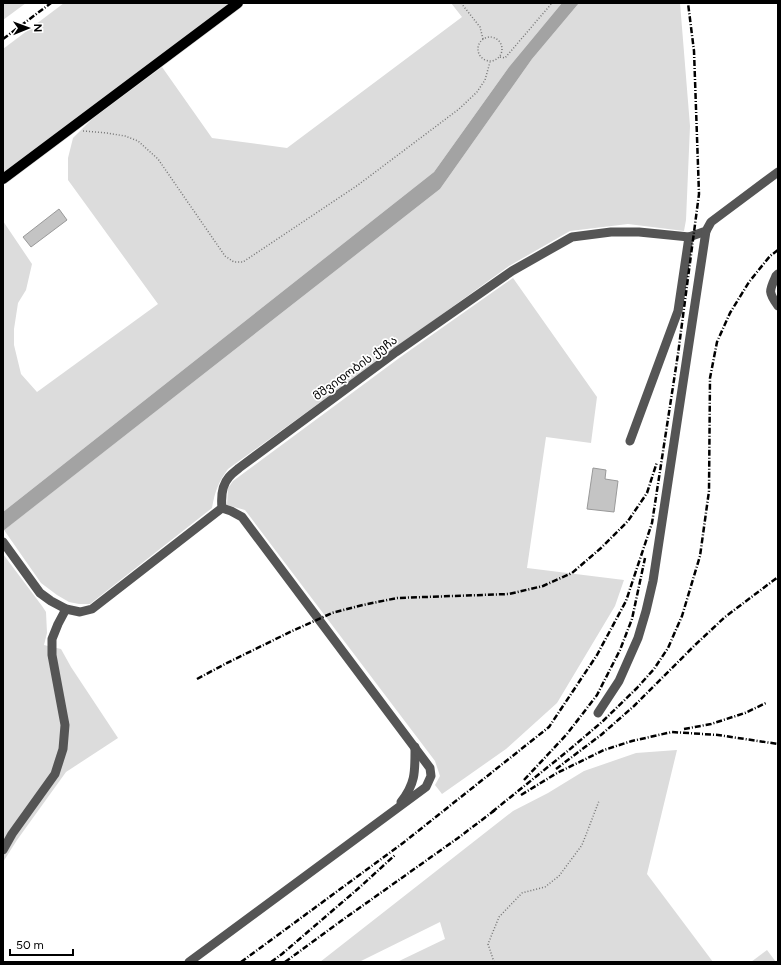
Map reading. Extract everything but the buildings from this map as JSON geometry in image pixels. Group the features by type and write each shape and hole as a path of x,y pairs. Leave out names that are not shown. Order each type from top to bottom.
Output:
{"main road":[{"path":"3,179 238,3"}],"street":[{"name":"მშვიდობის ქუჩა","path":"222,508 221,499 225,485 228,478 239,468 396,352 512,272 572,237 611,232 639,232 689,237 706,231 711,222 778,172"},
{"path":"598,713 619,681 638,638 653,581 706,231"},
{"path":"630,441 678,311 689,237"},
{"path":"778,274 770,288 771,297 778,306"},
{"path":"3,542 40,593 66,609 80,612 92,610 222,508 231,511 242,517 430,768 431,776 426,787 189,962"},
{"path":"3,850 12,834 55,774 63,748 65,725 52,655 52,640 66,609"},
{"path":"394,810 403,800 412,784 415,772 415,748"}],"path":[{"path":"461,3 480,27 483,39"},
{"path":"500,56 505,58 552,3"},
{"path":"492,37 499,41 502,48 502,53 500,56 490,62 483,59 478,53 479,45 483,39 492,37"},
{"path":"69,130 108,133 124,136 138,141 158,159 225,256 234,262 243,262 358,185 459,109 477,92 486,80 490,62"},
{"path":"494,962 488,944 498,917 522,893 545,887 560,876 582,845 599,801"}],"shaded area":[{"path":"3,3 26,3 3,20"},
{"path":"64,3 230,3 3,174 3,49"},
{"path":"451,3 562,3 509,67 434,172 3,512 3,221 32,264 26,290 18,303 14,329 14,345 21,374 37,392 158,304 68,180 68,158 73,138 92,119 162,67 212,138 287,148 462,17"},
{"path":"562,3 579,3 532,59 440,189 3,531 3,512 434,172 509,67"},
{"path":"579,3 680,3 690,126 686,220 684,231 628,224 570,231 509,266 228,469 217,487 212,508 90,604 69,602 41,583 4,530 440,189 532,59"},
{"path":"513,278 597,397 591,443 546,437 527,568 624,580 615,606 557,703 506,749 442,794 435,785 440,776 435,761 245,510 227,505 228,488 233,481 402,356"},
{"path":"3,554 46,612 47,633 44,645 61,649 71,667 118,738 66,772 3,862"},
{"path":"677,750 647,874 713,962 397,962 445,939 440,922 359,962 320,962 513,811 548,793 584,771 636,753"},
{"path":"767,950 776,962 751,962"}],"railway":[{"path":"3,39 51,3"},
{"path":"241,962 403,843 549,727 597,655 626,601 652,523 678,354 699,194 694,51 688,3"},
{"path":"492,812 603,721 654,669 668,648 682,616 700,556 709,491 710,378 717,342 730,313 749,282 770,256 778,250"},
{"path":"197,679 292,631 332,613 397,598 509,594 543,586 572,573 601,548 628,521 647,493 657,462"},
{"path":"524,780 567,734 597,695 620,650 632,619 645,558"},
{"path":"556,769 601,735 634,706 725,617 778,577"},
{"path":"684,729 711,724 745,713 766,703"},
{"path":"521,795 557,773 604,750 632,741 672,732 718,735 778,744"},
{"path":"285,962 495,810"},
{"path":"271,962 360,887 395,855"}]}
